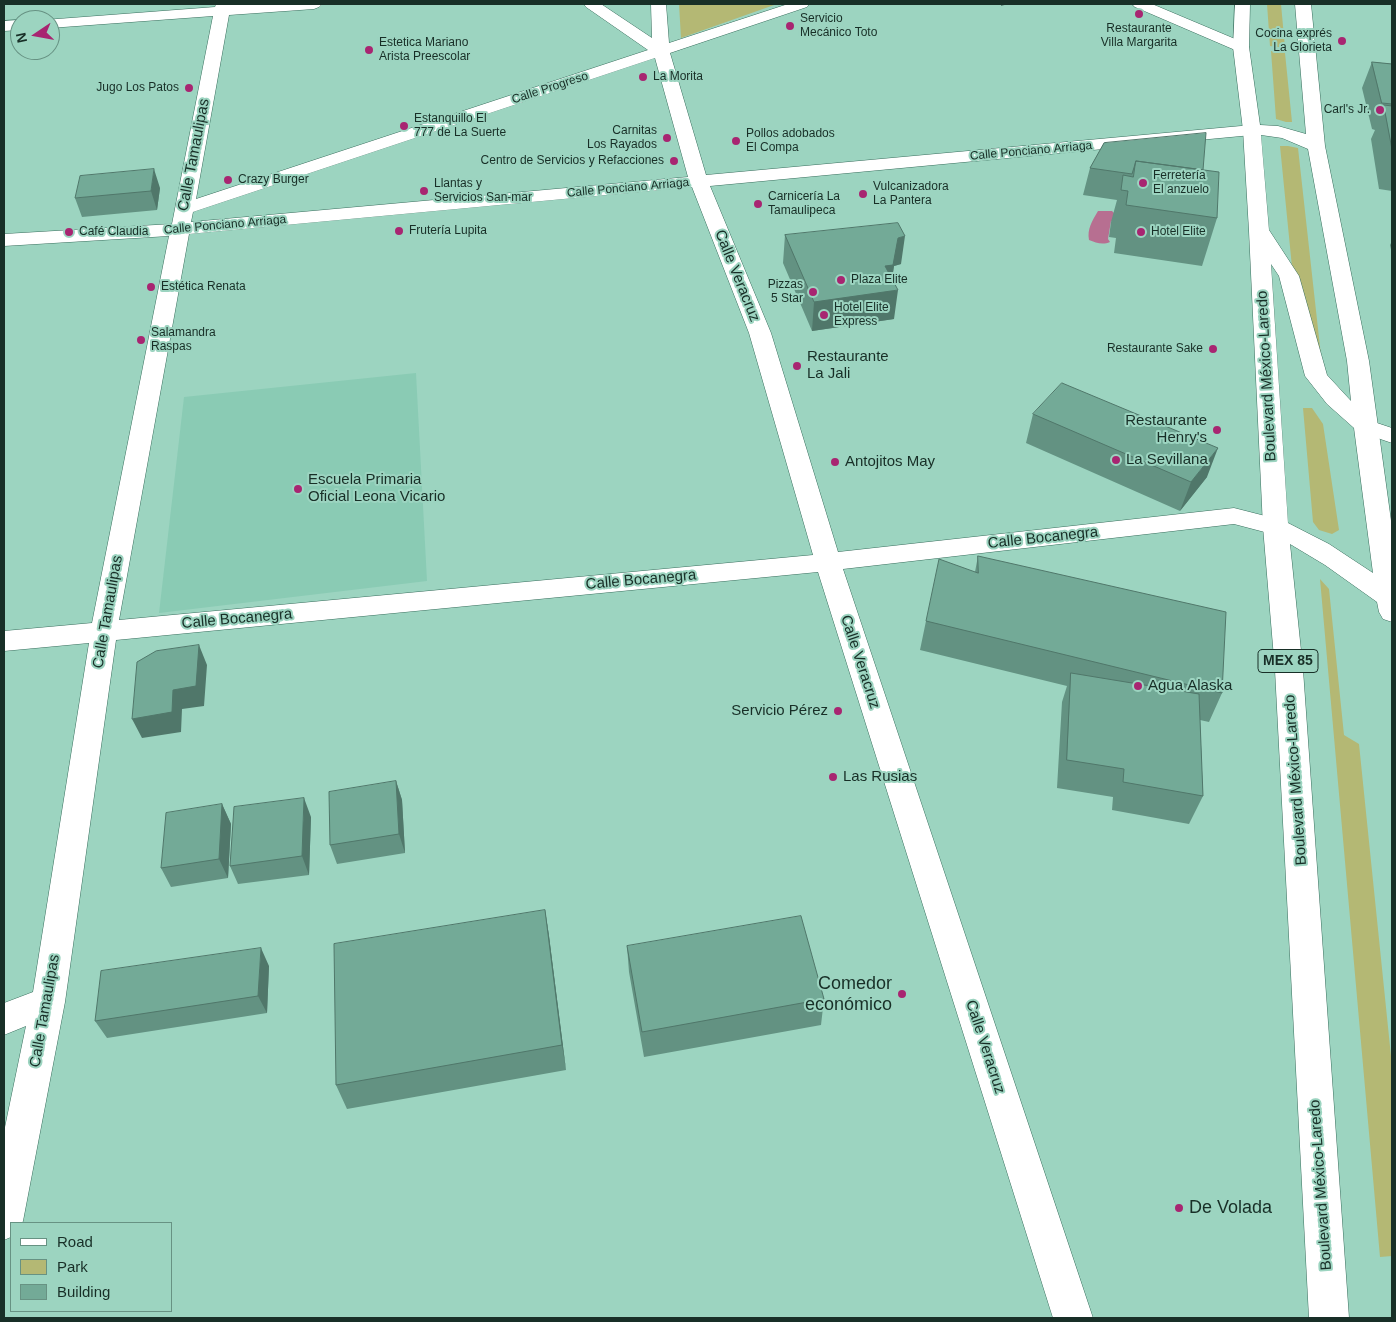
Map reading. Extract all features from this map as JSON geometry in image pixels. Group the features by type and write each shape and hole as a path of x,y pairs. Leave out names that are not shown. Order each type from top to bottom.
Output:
{"street":[{"path":"60,21 222,7 314,4"},
{"path":"591,4 661,52"},
{"name":"Calle Veracruz","path":"659,4 661,52 699,182 760,333 828,562 1073,1318"},
{"name":"Calle Progreso","path":"182,219 802,4"},
{"path":"1140,4 1241,47"},
{"name":"Boulevard México-Laredo","path":"1242,4 1241,47 1252,130 1259,231 1276,527 1289,670 1329,1318"},
{"path":"1303,4 1316,146 1358,361 1365,426 1391,605"},
{"name":"Calle Tamaulipas","path":"4,1221 48,1002 104,631 222,7"},
{"name":"Calle Ponciano Arriaga","path":"4,240 182,219 699,182 1252,130 1284,132 1301,137 1316,146"},
{"path":"1259,231 1288,276 1316,376 1335,399 1365,426 1392,436"},
{"name":"Calle Bocanegra","path":"4,641 828,562 1234,516 1276,527 1293,534 1318,549 1391,605"},
{"path":"4,1019 48,1002"}],"shaded area":[{"path":"1098,211 1112,211 1116,215 1117,221 1111,221 1108,239 1110,242 1107,243 1089,240 1089,229"},
{"name":"Escuela Primaria Oficial Leona Vicario","path":"416,373 427,581 159,613 184,397"}],"green space":[{"path":"679,4 777,4 681,38"},
{"path":"1267,4 1281,4 1285,48 1270,46"},
{"path":"1271,51 1285,53 1292,122 1276,119"},
{"path":"1280,146 1298,148 1324,383 1292,267"},
{"path":"1303,408 1312,408 1323,424 1339,530 1332,534 1319,530 1313,522"},
{"path":"1320,579 1329,589 1344,735 1359,744 1392,1066 1392,1256 1380,1257"}],"building":[{"path":"1372,62 1392,64 1392,104 1382,103"},
{"path":"1384,105 1392,106 1392,149"},
{"path":"1206,133 1203,170 1136,161 1132,174 1090,168 1104,143"},
{"name":"Ferretería El anzuelo","path":"1136,161 1219,172 1217,218 1126,205 1128,191 1121,190 1123,175 1133,177"},
{"path":"154,169 151,191 75,198 80,176"},
{"path":"898,223 905,236 898,238 893,265 885,266 898,290 814,302 785,235"},
{"path":"1062,383 1218,448 1191,482 1033,414"},
{"path":"978,556 1226,612 1222,693 926,621 939,559 978,573"},
{"path":"199,645 196,686 173,690 172,712 132,719 137,662 156,651"},
{"path":"1071,673 1199,694 1203,796 1123,782 1124,769 1067,760"},
{"path":"396,781 399,834 330,845 329,792"},
{"path":"304,798 302,856 230,866 234,807"},
{"path":"222,804 219,859 161,868 166,813"},
{"path":"545,910 562,1045 336,1085 334,944"},
{"path":"801,916 824,999 642,1032 627,946"},
{"path":"261,948 258,996 95,1021 101,971"}],"place":[{"name":"Restaurante Villa Margarita","path":"1139,14"},
{"name":"Servicio Mecánico Toto","path":"790,26"},
{"name":"Cocina exprés La Glorieta","path":"1342,41"},
{"name":"Estetica Mariano Arista Preescolar","path":"369,50"},
{"name":"La Morita","path":"643,77"},
{"name":"Jugo Los Patos","path":"189,88"},
{"name":"Carl's Jr.","path":"1380,110"},
{"name":"Estanquillo El 777 de La Suerte","path":"404,126"},
{"name":"Carnitas Los Rayados","path":"667,138"},
{"name":"Pollos adobados El Compa","path":"736,141"},
{"name":"Centro de Servicios y Refacciones","path":"674,161"},
{"name":"Crazy Burger","path":"228,180"},
{"name":"Ferretería El anzuelo","path":"1143,183"},
{"name":"Llantas y Servicios San-mar","path":"424,191"},
{"name":"Vulcanizadora La Pantera","path":"863,194"},
{"name":"Carnicería La Tamaulipeca","path":"758,204"},
{"name":"Frutería Lupita","path":"399,231"},
{"name":"Café Claudia","path":"69,232"},
{"name":"Hotel Elite","path":"1141,232"},
{"name":"Plaza Elite","path":"841,280"},
{"name":"Estética Renata","path":"151,287"},
{"name":"Pizzas 5 Star","path":"813,292"},
{"name":"Hotel Elite Express","path":"824,315"},
{"name":"Salamandra Raspas","path":"141,340"},
{"name":"Restaurante Sake","path":"1213,349"},
{"name":"Restaurante La Jali","path":"797,366"},
{"name":"Restaurante Henry's","path":"1217,430"},
{"name":"La Sevillana","path":"1116,460"},
{"name":"Antojitos May","path":"835,462"},
{"name":"Escuela Primaria Oficial Leona Vicario","path":"298,489"},
{"name":"Agua Alaska","path":"1138,686"},
{"name":"Servicio Pérez","path":"838,711"},
{"name":"Las Rusias","path":"833,777"},
{"name":"Comedor económico","path":"902,994"},
{"name":"De Volada","path":"1179,1208"}]}
